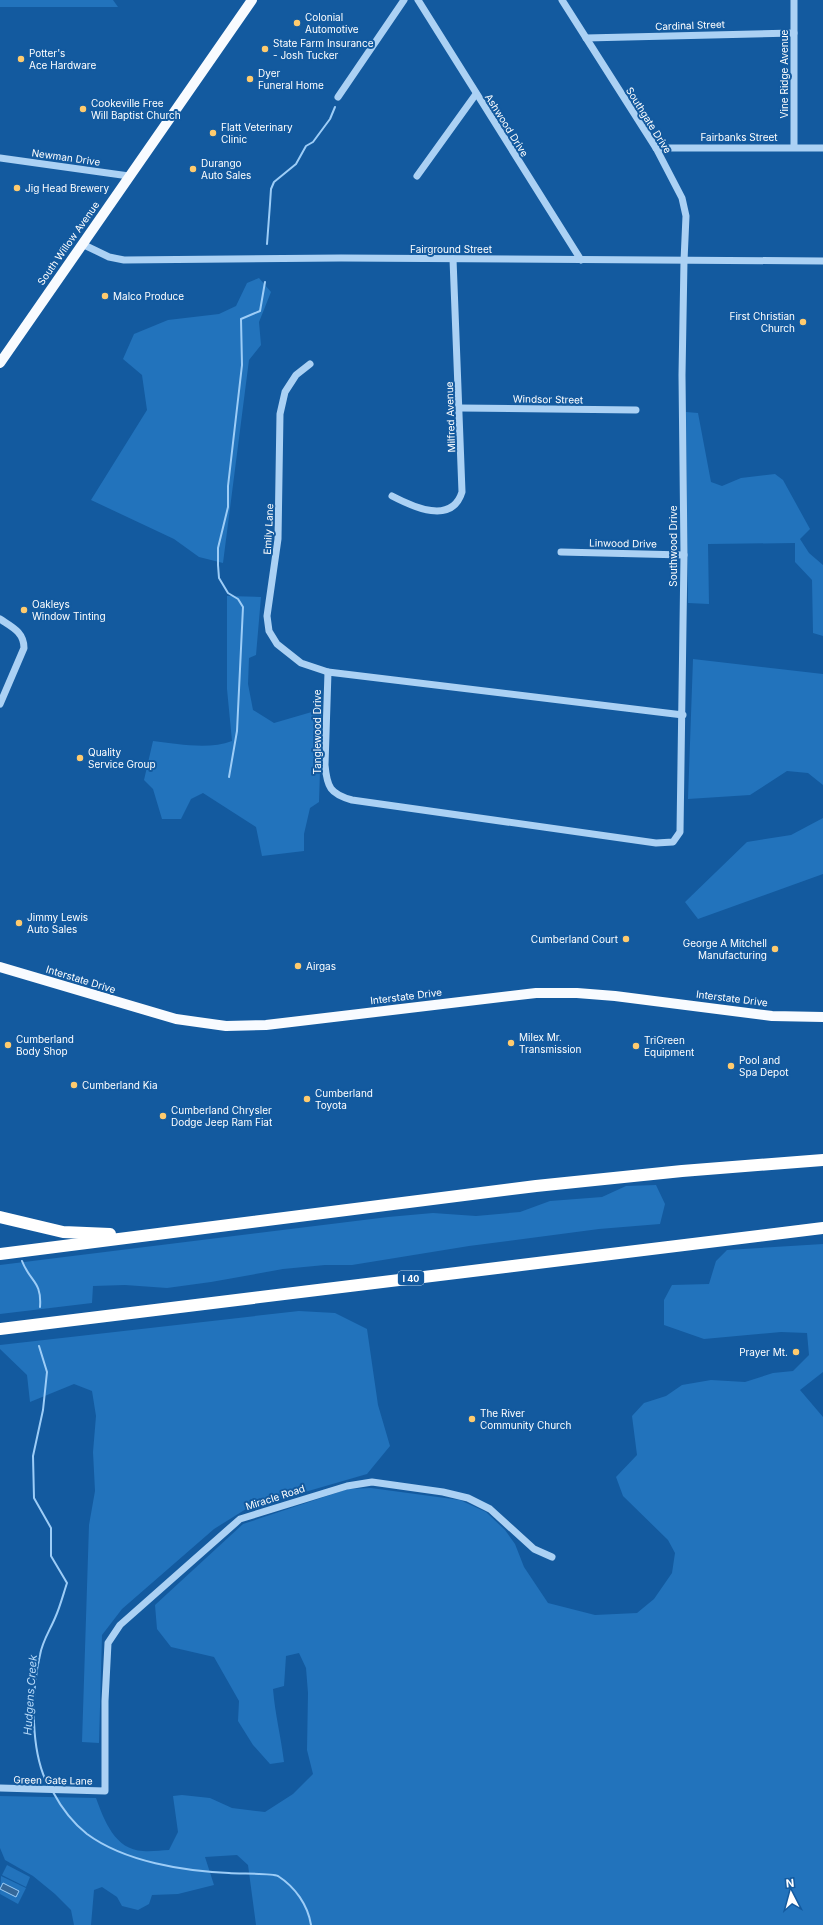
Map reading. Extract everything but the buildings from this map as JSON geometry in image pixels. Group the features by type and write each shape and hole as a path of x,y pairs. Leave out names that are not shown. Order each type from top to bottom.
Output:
{"highway":[{"path":"0,1254 536,1186 682,1171 823,1160"},
{"path":"0,1217 63,1232 147,1235"},
{"name":"I 40","path":"0,1329 823,1228"}],"main road":[{"name":"South Willow Avenue","path":"0,363 252,0"},
{"name":"Interstate Drive","path":"0,967 176,1019 226,1026 266,1026 536,993 577,993 615,996 766,1015 823,1017"}],"street":[{"path":"338,97 404,0"},
{"name":"Ashwood Drive","path":"418,0 581,260"},
{"name":"Southgate Drive","path":"562,0 656,148 682,198 685,210 686,234 684,261"},
{"name":"Vine Ridge Avenue","path":"794,0 794,147"},
{"name":"Cardinal Street","path":"586,38 794,33"},
{"path":"417,176 476,94"},
{"name":"Fairbanks Street","path":"656,148 823,148"},
{"name":"Newman Drive","path":"0,158 129,176"},
{"name":"Fairground Street","path":"82,244 109,257 124,260 454,259 823,261"},
{"name":"Milfred Avenue","path":"392,496 410,506 433,511 452,508 459,502 462,492 454,259"},
{"name":"Southwood Drive","path":"680,832 683,715 684,555 682,376 684,261"},
{"name":"Emily Lane","path":"310,364 296,375 285,392 280,414 278,540 267,616 269,631 277,644 301,663 328,672"},
{"name":"Windsor Street","path":"460,408 636,410"},
{"name":"Linwood Drive","path":"561,552 684,555"},
{"path":"0,619 17,630 24,639 24,648 0,704"},
{"path":"328,672 683,715"},
{"name":"Tanglewood Drive","path":"328,672 325,766 327,780 332,791 342,797 352,800 656,843 673,842 680,832"},
{"name":"Miracle Road","path":"105,1791 105,1701 108,1643 120,1625 240,1519 347,1486 372,1482 443,1492 468,1498 490,1509 534,1549 552,1557"},
{"name":"Green Gate Lane","path":"0,1788 105,1791"}],"shaded area":[{"path":"0,0 113,0 118,7 0,7"},
{"path":"259,278 271,292 259,322 261,345 249,360 223,563 199,557 174,539 91,500 147,410 142,375 123,359 134,334 168,320 219,314 236,306 247,283"},
{"path":"686,412 698,413 711,482 722,486 741,478 775,474 783,480 810,529 800,539 809,553 823,565 823,636 813,633 812,580 795,562 795,543 708,544 709,604 688,603"},
{"path":"227,596 261,597 256,655 249,658 248,684 253,710 274,723 322,709 319,802 310,808 304,834 304,851 262,856 256,827 203,793 191,799 181,819 162,819 153,789 144,780 153,741 203,746 223,744 232,741 227,689"},
{"path":"693,659 823,674 823,785 808,773 787,771 750,795 688,799"},
{"path":"823,818 823,874 698,919 685,902 747,842 791,835"},
{"path":"656,1185 665,1204 660,1224 599,1229 469,1246 352,1265 325,1265 283,1269 167,1288 125,1285 93,1286 92,1303 0,1314 0,1265 388,1217 433,1213 476,1216 520,1212 550,1201 602,1197 626,1186"},
{"path":"823,1244 823,1372 800,1390 823,1417 823,1925 256,1925 248,1865 237,1855 205,1857 214,1885 178,1894 152,1895 149,1904 138,1910 122,1906 117,1897 102,1887 94,1890 91,1925 74,1925 71,1910 55,1894 33,1876 5,1860 0,1848 0,1796 96,1798 107,1824 118,1840 125,1845 133,1849 143,1851 169,1850 178,1832 173,1796 182,1795 210,1798 232,1808 265,1812 293,1794 313,1774 307,1750 308,1693 306,1668 299,1653 286,1656 284,1686 273,1689 284,1762 270,1764 253,1745 238,1721 239,1701 214,1657 171,1647 157,1629 155,1605 243,1524 348,1489 371,1488 460,1500 486,1512 505,1530 515,1544 524,1567 548,1603 595,1615 637,1613 654,1599 672,1573 675,1553 668,1540 623,1496 616,1477 637,1455 632,1416 644,1403 666,1396 682,1385 711,1380 745,1382 773,1373 793,1371 809,1355 807,1333 781,1332 704,1339 664,1325 664,1300 672,1285 709,1284 716,1261 727,1250"},
{"path":"299,1311 335,1313 367,1329 378,1405 390,1446 367,1474 246,1509 214,1529 122,1609 102,1635 99,1743 82,1742 89,1525 95,1491 93,1452 96,1416 92,1391 74,1384 30,1402 27,1375 0,1349 0,1345"},
{"path":"7,1865 30,1877 26,1887 2,1875"},
{"path":"1,1876 26,1888 18,1904 0,1894"},
{"path":"3,1883 19,1891 16,1897 0,1889"}],"waterway":[{"path":"267,244 271,189 274,182 296,164 306,146 313,142 330,119 335,107"},
{"path":"229,777 237,731 243,607 238,599 228,593 219,578 218,548 228,507 228,486 242,365 241,319 260,311 265,282"},
{"path":"22,1261 39,1292 40,1307"},
{"name":"Hudgens Creek","path":"39,1346 47,1372 43,1410 33,1456 34,1498 51,1528 51,1556 67,1583 57,1614 42,1645 35,1686 35,1740 38,1757 49,1787"},
{"name":"Hudgens Creek","path":"53,1792 68,1814 82,1830 102,1844 119,1852 155,1863 193,1870 269,1874 278,1876 290,1885 300,1897 307,1910 311,1925"}],"place":[{"name":"Colonial Automotive","path":"297,23"},
{"name":"State Farm Insurance - Josh Tucker","path":"265,49"},
{"name":"Potter's Ace Hardware","path":"21,59"},
{"name":"Dyer Funeral Home","path":"250,79"},
{"name":"Cookeville Free Will Baptist Church","path":"83,109"},
{"name":"Flatt Veterinary Clinic","path":"213,133"},
{"name":"Durango Auto Sales","path":"193,169"},
{"name":"Jig Head Brewery","path":"17,188"},
{"name":"Malco Produce","path":"105,296"},
{"name":"First Christian Church","path":"803,322"},
{"name":"Oakleys Window Tinting","path":"24,610"},
{"name":"Quality Service Group","path":"80,758"},
{"name":"Jimmy Lewis Auto Sales","path":"19,923"},
{"name":"Cumberland Court","path":"626,939"},
{"name":"George A Mitchell Manufacturing","path":"775,949"},
{"name":"Airgas","path":"298,966"},
{"name":"Milex Mr. Transmission","path":"511,1043"},
{"name":"Cumberland Body Shop","path":"8,1045"},
{"name":"TriGreen Equipment","path":"636,1046"},
{"name":"Pool and Spa Depot","path":"731,1066"},
{"name":"Cumberland Kia","path":"74,1085"},
{"name":"Cumberland Toyota","path":"307,1099"},
{"name":"Cumberland Chrysler Dodge Jeep Ram Fiat","path":"163,1116"},
{"name":"Prayer Mt.","path":"796,1352"},
{"name":"The River Community Church","path":"472,1419"}]}
